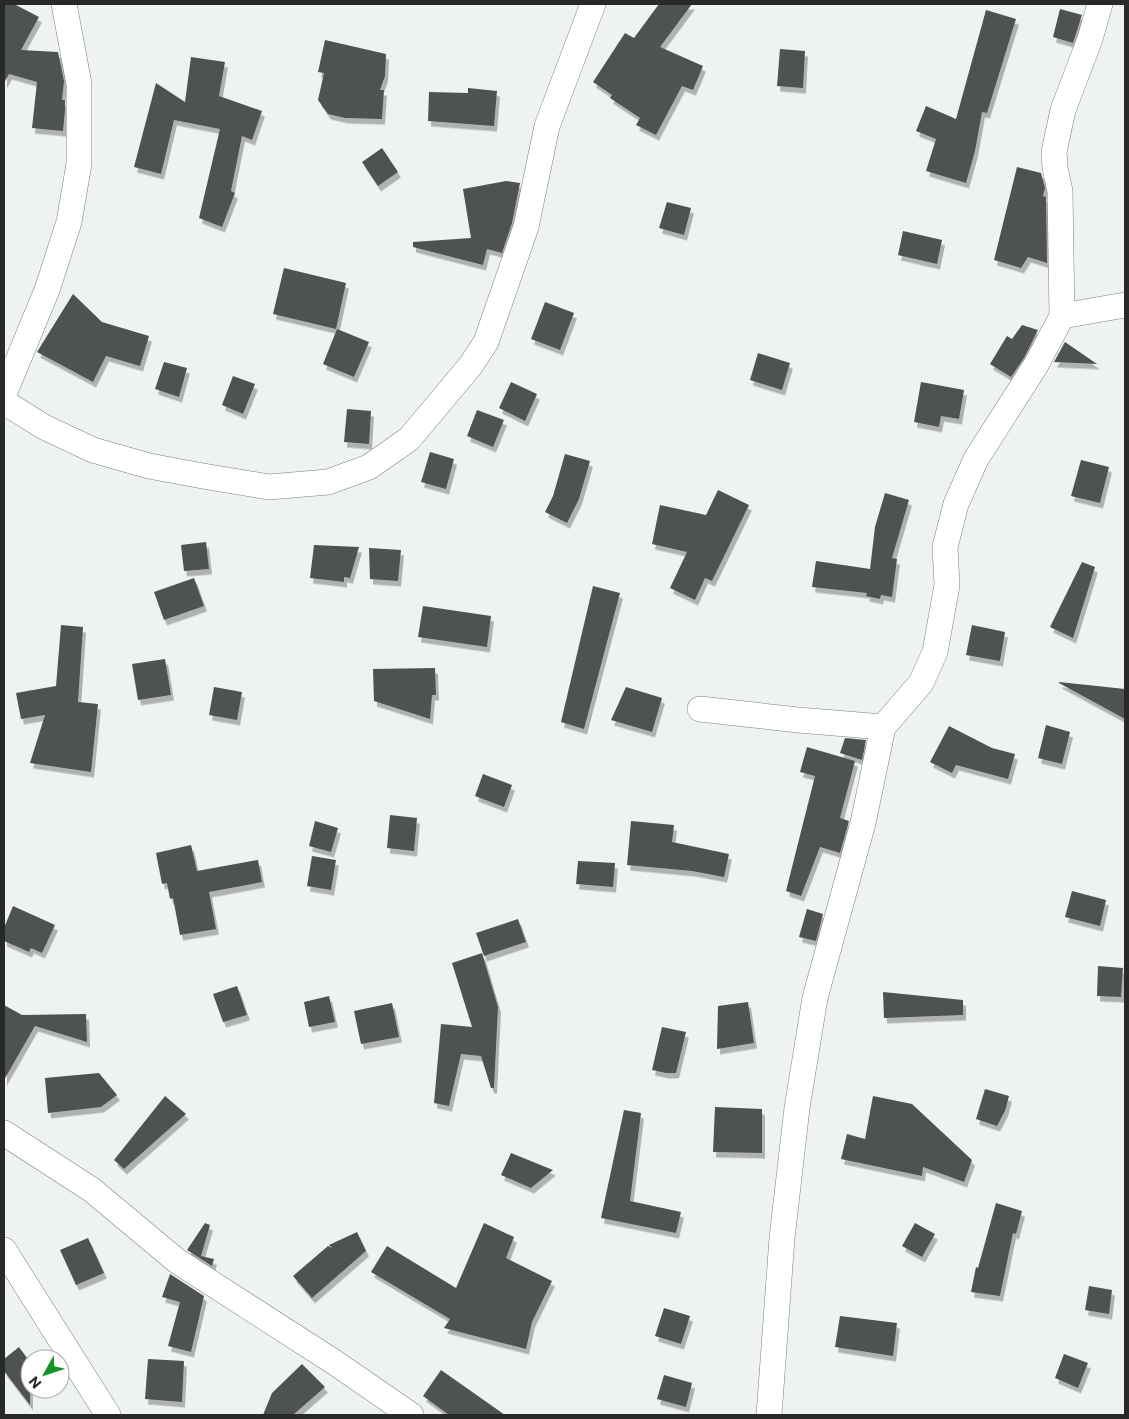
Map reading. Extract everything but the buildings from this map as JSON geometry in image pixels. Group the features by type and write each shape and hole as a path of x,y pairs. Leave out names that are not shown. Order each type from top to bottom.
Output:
{"street":[{"path":"4,394 47,290 69,222 79,164 79,84 64,4"},
{"path":"4,402 44,427 93,450 149,466 203,476 269,487 328,482 369,467 409,439 471,365 486,342 526,228 547,126 593,4"},
{"path":"768,1415 783,1228 797,1108 815,998 863,823 883,727 921,683 935,652 947,585 945,547 956,504 976,460 1036,364 1062,316 1060,191 1054,152 1062,110 1090,39 1100,4"},
{"path":"1062,316 1125,305"},
{"path":"700,709 883,727"},
{"path":"4,1133 92,1190 177,1261 334,1362 411,1415"},
{"path":"4,1250 108,1415"}]}
